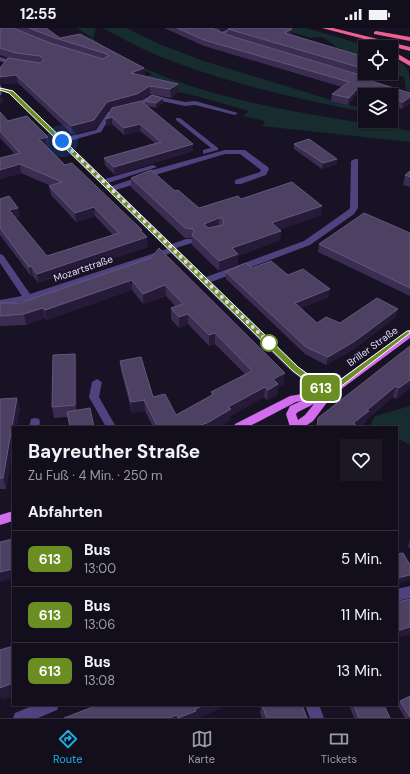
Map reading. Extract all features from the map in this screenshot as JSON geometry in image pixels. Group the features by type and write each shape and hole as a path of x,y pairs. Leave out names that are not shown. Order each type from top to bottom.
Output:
{"highway":[{"path":"324,28 358,40"},
{"path":"324,28 410,49"},
{"path":"352,28 410,41"},
{"path":"398,56 410,64"}],"main road":[{"name":"Briller Straße","path":"297,426 309,418 328,393 410,333"},
{"name":"Briller Straße","path":"241,426 294,399 328,393"},
{"path":"296,426 292,414 294,409 328,393"},
{"path":"0,520 12,516"}],"street":[{"path":"230,39 216,34 235,28"},
{"path":"0,60 22,65"},
{"path":"0,89 11,92 295,369 328,393"},
{"path":"125,109 140,106 151,97 185,104 195,103 235,113"},
{"path":"62,141 99,131 110,113 118,111"},
{"path":"103,182 216,149 178,119"},
{"path":"110,189 139,180 152,173 225,152 242,152 265,169 263,173 238,182"},
{"path":"205,281 307,243 351,212 354,208 355,161"},
{"name":"Mozartstraße","path":"0,303 28,298 171,249 189,241"},
{"path":"0,257 28,298"},
{"path":"97,382 94,397 109,426"},
{"path":"398,595 410,592"},
{"path":"20,718 50,706"},
{"path":"312,706 317,718"}],"green space":[{"path":"77,28 96,28 93,39 127,60 165,77 204,90 246,101 358,123 358,128 391,128 410,131 410,142 262,126 265,121 243,116 249,111 200,97 134,82 152,74 99,48 87,40 92,38"},
{"path":"103,28 126,28 159,44 201,60 358,107 358,111 285,95 232,81 180,64 128,42"},
{"path":"267,28 306,28 358,43 358,56 336,47 321,37 311,38 288,31"},
{"path":"398,61 408,70 410,92 406,90 404,77 398,76"},
{"path":"410,406 410,445 398,439 398,426 370,426 375,416"}],"building":[{"path":"0,28 13,28 50,43 103,59 108,56 107,54 55,38 29,28 46,28 60,38 80,34 144,68 131,73 178,84 170,89 150,86 137,94 107,102 94,120 71,126 16,75 0,77 0,68 8,58 40,63 44,60 40,56 16,53 0,48"},
{"path":"177,28 211,28 234,37 358,74 358,80 372,80 371,81 394,88 358,88 349,98 332,94 349,82 204,40"},
{"path":"289,28 292,29 285,33 358,55 358,67 228,29"},
{"path":"398,89 410,93 410,97 403,102 398,101"},
{"path":"152,95 163,98 156,103 145,101"},
{"path":"141,101 193,144 114,167 104,158 161,142 140,124 124,128 112,117 106,119 112,108"},
{"path":"0,112 8,121 27,116 48,137 39,139 65,165 72,163 142,230 140,230 147,237 37,274 31,266 29,267 0,228 0,199 9,196 18,208 9,210 47,256 119,233 94,207 75,213 49,186 62,182 20,164 0,170 0,158 20,153 0,131"},
{"path":"309,139 337,159 323,163 294,144"},
{"path":"151,170 175,191 178,190 199,208 238,196 241,199 292,182 322,206 272,223 281,231 232,248 238,254 219,261 192,235 194,232 193,229 185,228 131,178","holes":["219,218 223,218 223,225 208,228 204,224"]},
{"path":"410,171 410,177 405,175"},
{"path":"364,213 410,233 410,288 319,244"},
{"path":"159,248 285,373 273,379 278,384 268,390 265,387 228,407 231,409 207,423 198,426 157,426 144,400 131,402 120,361 141,357 153,397 165,394 176,415 214,394 211,392 252,371 215,333 209,335 188,314 179,317 171,308 183,304 165,285 143,294 132,280 45,310 43,308 24,314 0,316 0,303 20,303 151,258"},
{"path":"271,261 288,275 303,269 330,289 295,303 317,323 326,317 340,323 377,298 398,309 355,341 328,357 306,347 226,272 246,263 252,268"},
{"path":"410,346 410,380 399,388 396,386 367,410 369,411 353,423 355,426 317,426 318,418"},
{"path":"75,354 75,405 52,407 53,355"},
{"path":"17,398 3,478 0,478 0,399"},
{"path":"90,408 94,426 70,426 67,412"},
{"path":"12,539 12,569 0,572 0,542"},
{"path":"403,553 410,565 410,575 398,578 398,554"},
{"path":"410,599 410,627 398,631 398,602"},
{"path":"12,646 12,683 0,688 0,650"},
{"path":"410,696 410,717 400,701"},
{"path":"95,706 202,706 195,709 196,711 178,718 177,715 169,718 64,718"},
{"path":"262,706 302,706 307,718 267,718"},
{"path":"354,706 384,706 390,718 359,718"}],"bus line":[{"name":"613","path":"0,89 5,89 11,92 295,369 328,393 410,333"}],"route":[{"path":"62,141 269,343"}]}
